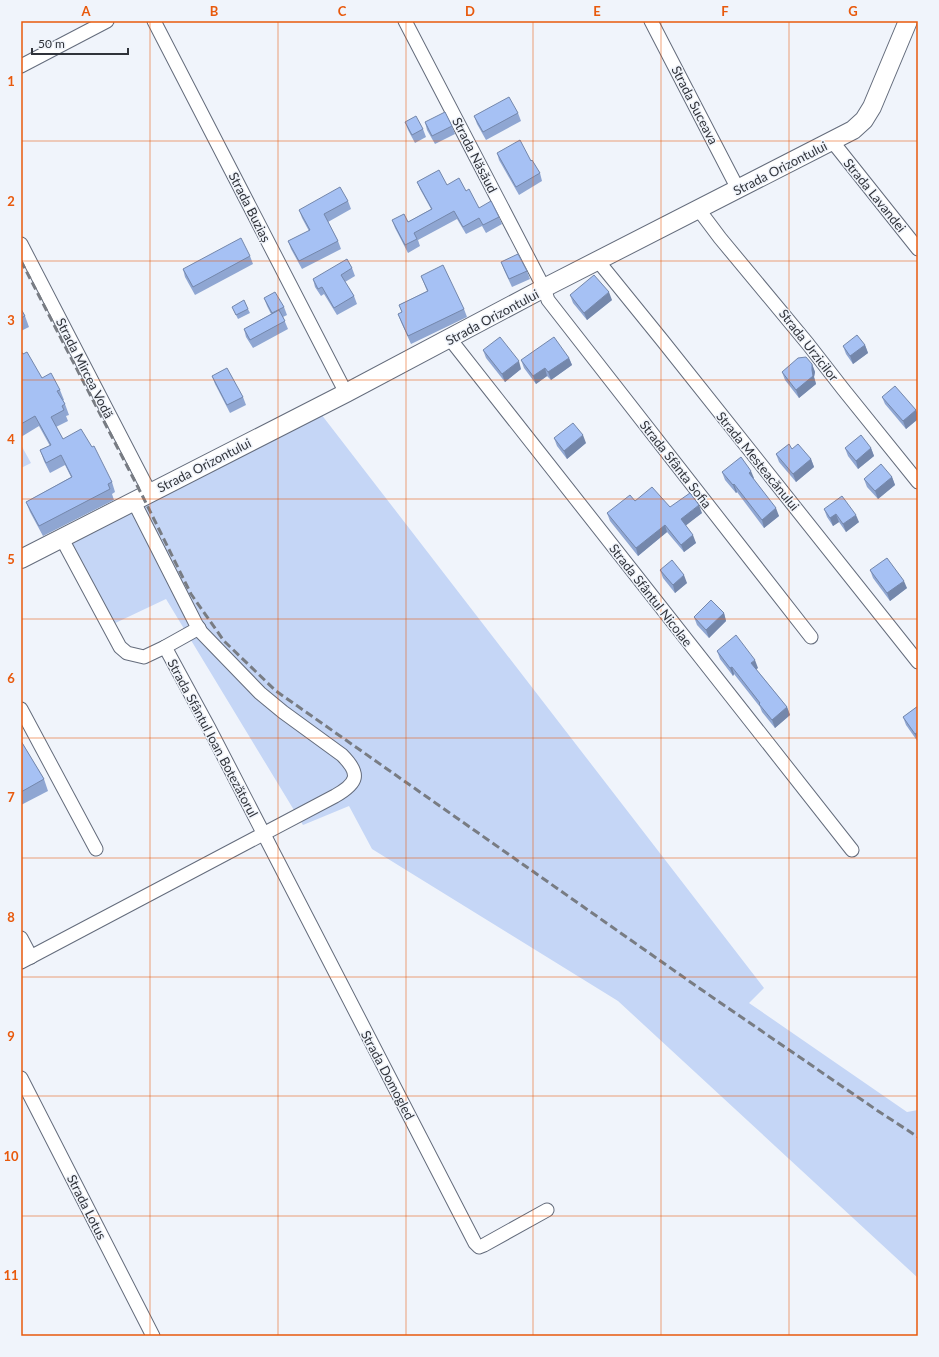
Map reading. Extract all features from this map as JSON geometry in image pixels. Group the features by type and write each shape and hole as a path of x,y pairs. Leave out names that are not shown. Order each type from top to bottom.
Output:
{"street":[{"path":"21,66 107,21"},
{"name":"Strada Buziaș","path":"154,21 346,393"},
{"name":"Strada Năsăud","path":"405,21 544,288"},
{"name":"Strada Suceava","path":"651,21 738,190"},
{"name":"Strada Orizontului","path":"21,559 346,393 544,288 598,262 853,130 864,120 872,107 907,21"},
{"name":"Strada Lavandei","path":"832,141 918,249"},
{"name":"Strada Urzicilor","path":"699,210 720,238 808,344 842,389 918,482"},
{"name":"Strada Mircea Vodă","path":"21,244 150,493"},
{"name":"Strada Mesteacănului","path":"598,262 662,340 918,662"},
{"name":"Strada Sfânta Sofia","path":"544,288 548,300 811,637"},
{"name":"Strada Sfântul Nicolae","path":"450,339 852,850"},
{"path":"21,938 26,959 348,789 353,784 355,775 349,762 342,755 283,712 260,693 211,643 199,628 134,502"},
{"name":"Strada Sfântul Ioan Botezătorul","path":"62,538 120,646 127,653 144,657 164,647 209,728 263,834"},
{"path":"164,647 199,628"},
{"path":"21,709 96,849"},
{"name":"Strada Domogled","path":"263,834 475,1243 478,1246 484,1245 547,1210"},
{"name":"Strada Lotus","path":"21,1078 153,1336"}],"shaded area":[{"path":"321,414 764,988 749,1003 907,1112 918,1110 918,1278 618,1001 372,849 349,806 303,825 166,599 109,626 67,544"},
{"path":"21,445 31,463 21,468"}],"building":[{"path":"509,97 518,113 483,132 474,116"},
{"path":"445,112 452,126 432,136 425,122"},
{"path":"416,116 423,129 412,135 405,122"},
{"path":"520,140 531,161 532,160 540,173 516,187 497,153"},
{"path":"439,170 447,185 459,178 466,191 469,189 479,208 491,201 499,217 483,225 479,218 463,227 454,211 414,233 417,239 405,245 392,220 404,214 408,222 432,209 417,182"},
{"path":"340,187 348,201 324,214 338,241 299,261 288,241 310,230 299,210"},
{"path":"241,238 250,256 193,287 183,269"},
{"path":"518,254 527,271 509,279 501,262"},
{"path":"347,259 352,268 341,275 354,296 334,308 322,287 318,289 313,279"},
{"path":"443,265 464,309 408,336 398,314 402,312 399,305 428,291 421,276"},
{"path":"594,275 609,292 584,313 570,295"},
{"path":"275,292 284,307 272,313 264,298"},
{"path":"244,300 248,309 236,315 232,307"},
{"path":"21,309 25,316 21,318"},
{"path":"279,310 285,321 250,340 244,329"},
{"path":"857,335 865,345 850,356 843,346"},
{"path":"500,337 519,361 502,374 483,350"},
{"path":"554,337 569,358 548,372 545,368 533,376 521,360"},
{"path":"21,351 23,354 27,352 42,378 51,373 60,390 57,391 65,404 62,406 64,410 51,417 63,439 81,429 92,447 94,446 112,482 108,484 110,489 39,526 26,502 72,477 61,455 46,463 40,450 51,445 35,416 21,424"},
{"path":"806,357 812,364 813,376 796,390 782,372 798,358"},
{"path":"227,368 243,397 227,405 212,376"},
{"path":"895,386 916,410 903,421 882,397"},
{"path":"573,423 583,435 564,451 554,438"},
{"path":"861,435 871,448 856,461 845,448"},
{"path":"789,444 792,449 798,444 811,459 793,474 776,454"},
{"path":"741,457 751,471 749,473 776,508 762,520 734,484 733,485 722,472"},
{"path":"881,464 892,477 875,491 864,479"},
{"path":"652,487 670,507 690,493 699,505 681,519 693,535 681,545 665,525 636,548 607,513 630,495 635,501"},
{"path":"842,496 856,515 843,524 836,514 830,518 824,509"},
{"path":"887,558 904,581 887,593 870,570"},
{"path":"672,560 684,575 673,585 660,570"},
{"path":"711,600 724,613 706,630 694,617"},
{"path":"736,635 755,660 751,663 787,707 772,720 732,667 730,668 717,651"},
{"path":"918,706 918,732 915,734 903,717"},
{"path":"21,741 44,779 21,792"}],"railway":[{"path":"21,261 143,497 191,594 224,641 276,691 699,988 918,1137"}]}
